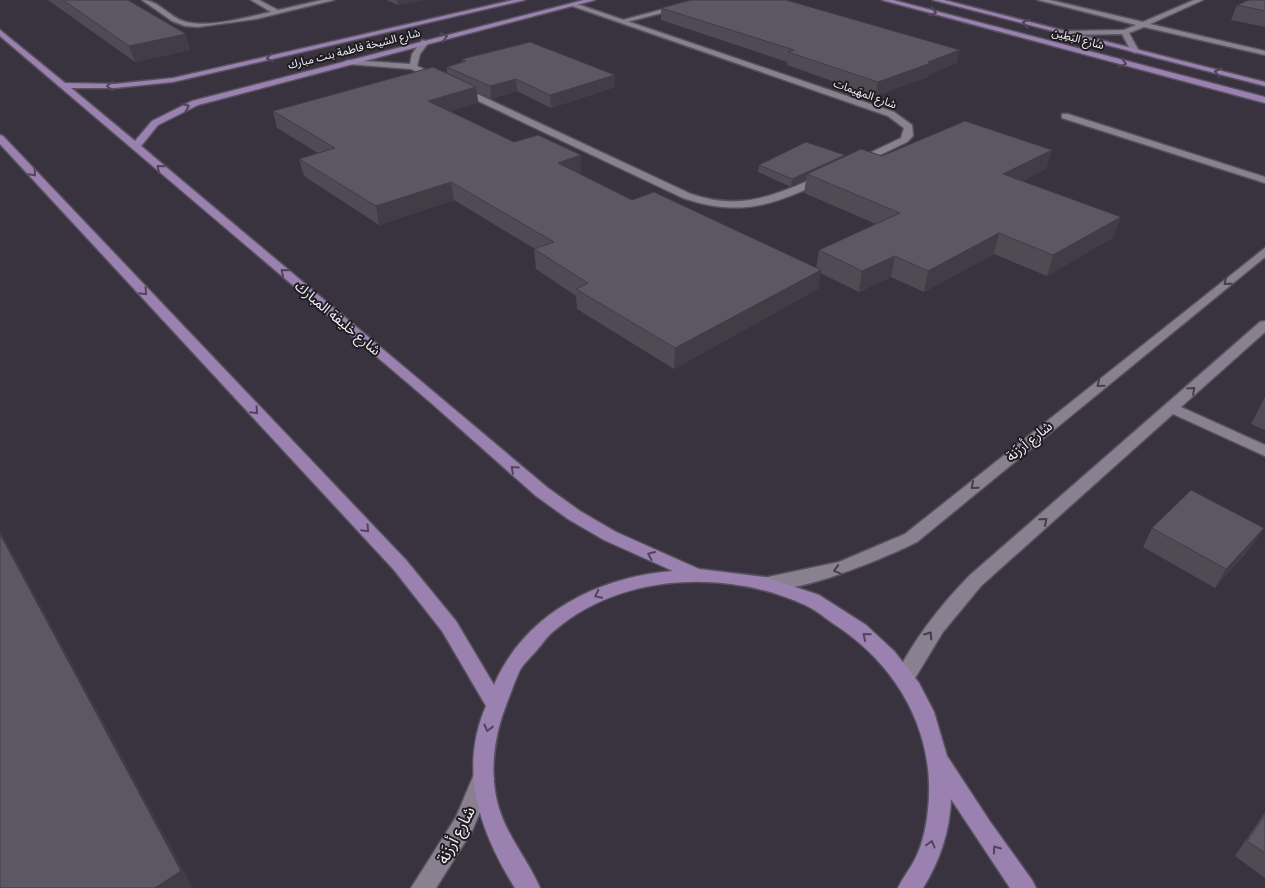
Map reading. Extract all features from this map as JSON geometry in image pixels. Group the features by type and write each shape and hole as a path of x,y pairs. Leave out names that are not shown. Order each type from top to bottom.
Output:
{"main road":[{"name":"شارع الشيخة فاطمة بنت مبارك","path":"62,85 115,86 173,80 522,0"},
{"name":"شارع الشيخة فاطمة بنت مبارك","path":"135,147 146,131 155,123 180,109 240,89 592,0"},
{"name":"شارع البَطِين","path":"885,0 1265,100"},
{"name":"شارع البَطِين","path":"936,0 1265,84"},
{"name":"شارع خليفة المبارك","path":"0,32 435,399 542,492 574,515 610,536 696,573"},
{"path":"0,138 400,564 449,626 494,702"},
{"path":"528,888 506,855 490,814 483,779 484,745 494,702 514,663 541,632 575,606 613,588 653,577 696,573 737,576 769,583 808,598 844,618 877,645 904,677 926,718 939,762 940,809 928,857 910,888"},
{"path":"939,762 983,831 1024,888"}],"street":[{"path":"145,0 188,24 209,24 331,0"},
{"path":"254,0 276,11"},
{"path":"1041,0 1265,53"},
{"path":"1064,33 1125,32 1200,0"},
{"path":"623,22 690,4"},
{"name":"شارع المهَيمات","path":"348,62 412,67 687,196 706,202 730,206 765,202 841,170 904,140 908,136 909,127 891,114 574,5"},
{"path":"1125,32 1135,51"},
{"path":"412,67 416,54 425,42"},
{"path":"1065,116 1265,180"},
{"name":"شارع أرزَنة","path":"769,583 806,578 842,569 874,558 911,538 1265,251"},
{"path":"904,677 924,641 947,610 975,581 1265,325"},
{"path":"1172,408 1265,451"},
{"name":"شارع أرزَنة","path":"423,888 464,824 483,779"}],"building":[{"path":"63,0 128,0 186,34 129,46"},
{"path":"691,0 786,0 960,50 928,62 931,63 878,82 788,52 794,50 661,8"},
{"path":"1249,0 1265,0 1265,11 1237,5"},
{"path":"530,42 615,75 550,95 516,79 490,86 447,67 466,61 462,59"},
{"path":"433,67 476,87 428,101 514,142 538,135 581,155 558,163 632,200 654,192 821,270 675,348 576,289 588,283 534,249 554,242 451,182 376,206 299,159 335,148 273,111"},
{"path":"965,121 1052,150 1003,174 1121,217 1053,255 999,233 928,271 895,256 862,271 819,250 900,213 807,174 861,149 882,156"},
{"path":"806,142 845,155 792,179 759,165"},
{"path":"1191,490 1264,528 1226,569 1152,528"},
{"path":"0,534 181,871 155,888 0,888"},
{"path":"1265,815 1265,853 1247,841"}]}
